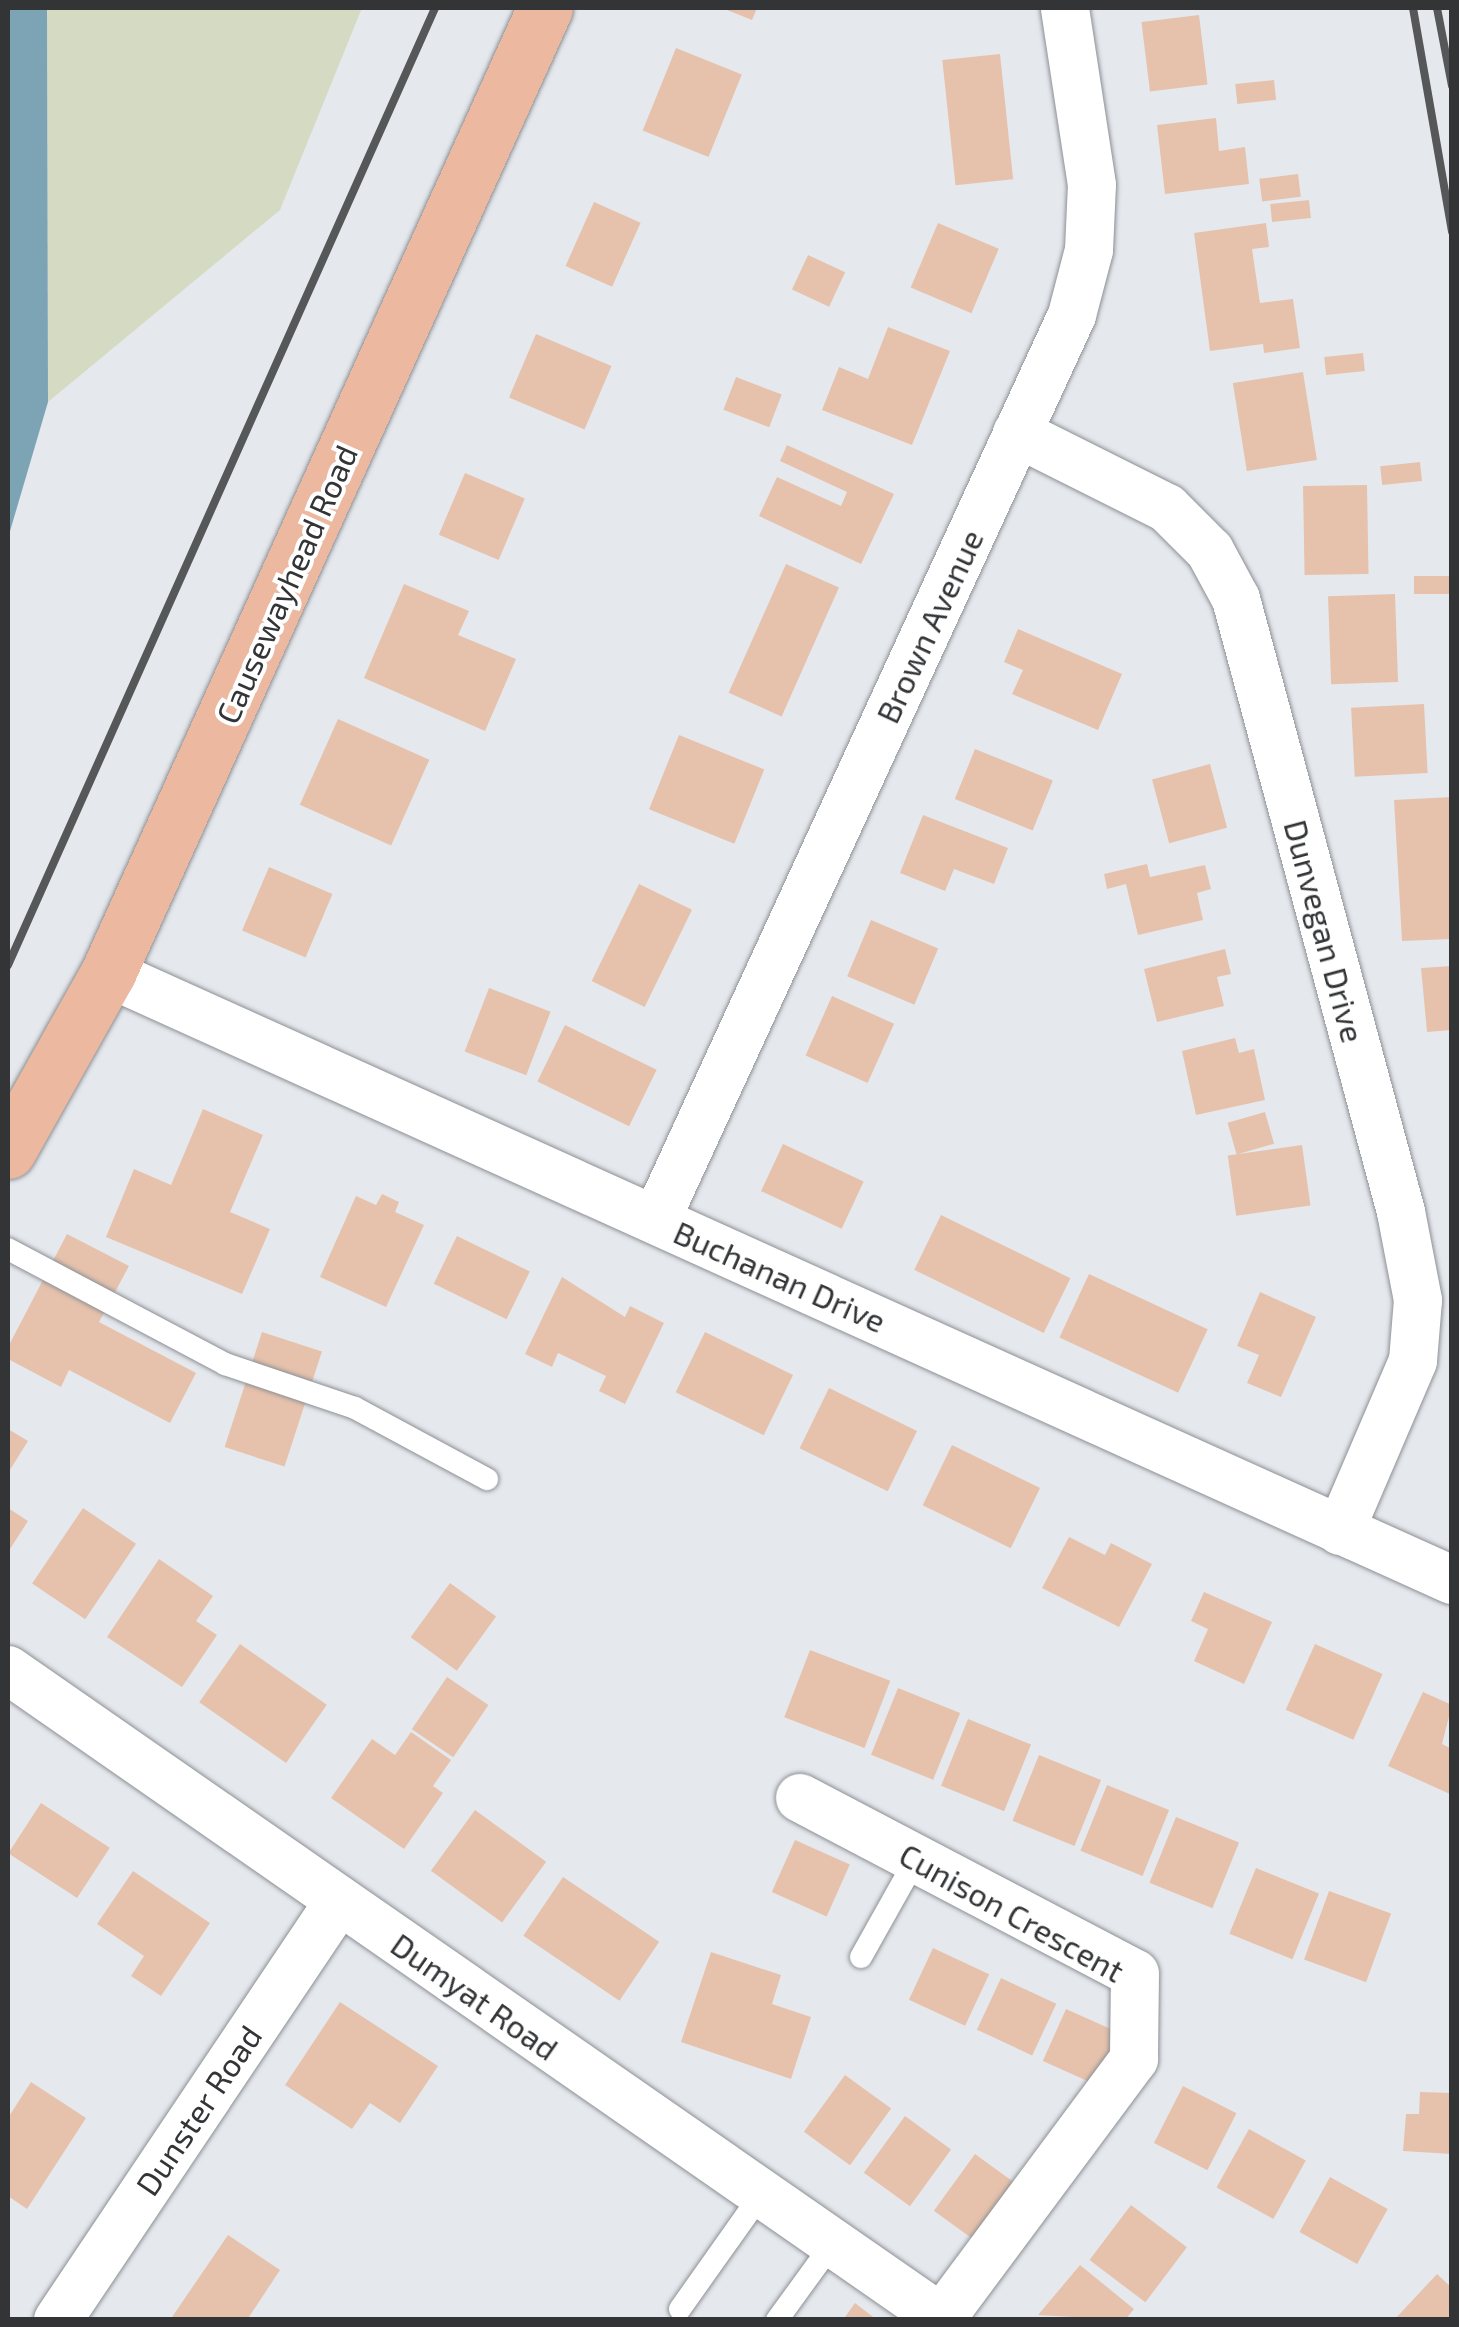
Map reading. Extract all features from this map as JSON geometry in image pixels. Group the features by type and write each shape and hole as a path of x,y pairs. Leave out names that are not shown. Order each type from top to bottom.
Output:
{"main road":[{"name":"Causewayhead Road","path":"8,1151 108,973 545,8"}],"street":[{"name":"Brown Avenue","path":"656,1220 1072,315 1089,250 1092,184 1066,8"},
{"name":"Dunvegan Drive","path":"1017,433 1168,508 1210,552 1236,599 1401,1212 1418,1300 1413,1360 1340,1531"},
{"name":"Buchanan Drive","path":"108,973 1452,1580"},
{"name":"Dumyat Road","path":"8,1670 943,2319"},
{"name":"Cunison Crescent","path":"800,1798 1135,1974 1134,2059 943,2319"},
{"name":"Dunster Road","path":"58,2320 338,1901"}],"lane":[{"path":"8,1249 225,1364 356,1408 486,1480"},
{"path":"861,1957 916,1859"},
{"path":"680,2309 762,2194"},
{"path":"776,2320 834,2244"}],"green space":[{"path":"47,8 362,8 280,210 48,402"}],"water":[{"path":"8,8 47,8 48,402 8,538"}],"building":[{"path":"722,8 757,8 752,20"},
{"path":"1199,15 1208,84 1150,92 1141,22"},
{"path":"676,48 742,75 708,157 643,131"},
{"path":"1000,54 1013,179 955,185 942,60"},
{"path":"1274,80 1276,100 1237,104 1235,84"},
{"path":"1216,118 1219,151 1245,147 1249,184 1165,194 1157,125"},
{"path":"1298,174 1301,197 1262,202 1259,179"},
{"path":"1309,200 1311,218 1272,222 1270,204"},
{"path":"594,202 641,223 612,287 566,266"},
{"path":"938,223 999,249 971,313 911,287"},
{"path":"1266,223 1269,247 1252,249 1260,303 1293,299 1300,348 1264,353 1263,344 1210,351 1194,233"},
{"path":"808,255 845,272 829,307 792,289"},
{"path":"888,327 950,351 912,445 822,410 839,367 868,379"},
{"path":"536,334 611,366 585,430 509,398"},
{"path":"1363,353 1365,371 1326,375 1324,357"},
{"path":"1303,372 1317,460 1247,471 1233,383"},
{"path":"736,377 782,395 769,427 723,410"},
{"path":"787,445 894,494 861,564 759,516 777,477 841,506 847,492 780,461"},
{"path":"1420,462 1422,481 1382,485 1380,466"},
{"path":"465,473 525,498 499,560 439,535"},
{"path":"1367,485 1369,574 1305,575 1303,486"},
{"path":"786,564 839,588 782,716 729,693"},
{"path":"1414,576 1452,576 1452,594 1414,594"},
{"path":"404,584 469,611 458,635 516,659 485,731 364,678"},
{"path":"1395,594 1398,682 1331,684 1328,596"},
{"path":"1018,629 1122,674 1098,730 1012,694 1023,670 1004,662"},
{"path":"1424,704 1428,773 1355,777 1351,708"},
{"path":"338,719 429,760 391,846 300,805"},
{"path":"679,735 764,769 734,844 649,809"},
{"path":"975,749 1053,780 1033,831 955,799"},
{"path":"1210,764 1227,828 1169,843 1152,780"},
{"path":"1452,797 1452,939 1402,941 1394,800"},
{"path":"923,815 1008,848 994,884 954,869 945,891 900,873"},
{"path":"1147,864 1150,877 1205,865 1211,889 1197,893 1203,920 1138,935 1126,884 1107,889 1104,874"},
{"path":"269,867 333,894 306,957 242,931"},
{"path":"639,884 692,910 645,1007 592,981"},
{"path":"871,920 938,949 914,1005 847,976"},
{"path":"1225,949 1231,974 1217,977 1224,1006 1157,1022 1144,969"},
{"path":"1452,966 1452,1030 1427,1032 1421,968"},
{"path":"489,988 551,1012 526,1075 465,1051"},
{"path":"832,996 894,1024 868,1083 806,1055"},
{"path":"565,1025 657,1070 629,1126 537,1082"},
{"path":"1235,1038 1239,1053 1254,1049 1265,1100 1196,1115 1182,1051"},
{"path":"203,1109 263,1135 230,1212 270,1229 242,1294 106,1237 134,1169 171,1185"},
{"path":"1265,1112 1274,1144 1237,1154 1228,1123"},
{"path":"783,1144 864,1182 842,1229 761,1191"},
{"path":"1302,1145 1310,1205 1236,1216 1228,1155"},
{"path":"382,1194 399,1202 395,1212 424,1225 386,1307 320,1277 356,1196 376,1205"},
{"path":"941,1215 1070,1278 1044,1333 914,1270"},
{"path":"67,1234 129,1266 99,1322 196,1373 170,1423 69,1370 61,1387 8,1359 8,1347"},
{"path":"457,1236 530,1272 507,1319 434,1284"},
{"path":"1089,1274 1208,1329 1178,1393 1059,1337"},
{"path":"562,1277 625,1317 630,1306 664,1323 625,1404 599,1391 606,1376 558,1353 552,1367 525,1354"},
{"path":"1260,1292 1316,1317 1281,1397 1247,1383 1259,1355 1237,1346"},
{"path":"262,1332 322,1351 285,1467 225,1447"},
{"path":"705,1332 793,1375 764,1435 676,1392"},
{"path":"829,1388 917,1431 888,1491 800,1448"},
{"path":"8,1429 28,1441 8,1473"},
{"path":"952,1445 1040,1488 1011,1548 923,1505"},
{"path":"8,1508 28,1521 10,1549 8,1547"},
{"path":"83,1508 136,1544 85,1619 32,1583"},
{"path":"1069,1537 1105,1555 1111,1543 1152,1564 1119,1627 1042,1588"},
{"path":"159,1559 213,1596 196,1621 217,1635 182,1687 107,1637"},
{"path":"450,1583 496,1617 457,1671 411,1637"},
{"path":"1204,1592 1272,1622 1244,1684 1194,1661 1208,1629 1191,1621"},
{"path":"240,1644 327,1705 286,1763 199,1702"},
{"path":"1315,1644 1383,1674 1353,1740 1286,1710"},
{"path":"810,1650 890,1681 864,1748 784,1717"},
{"path":"447,1677 488,1705 453,1757 412,1729"},
{"path":"898,1688 960,1713 933,1780 871,1755"},
{"path":"1423,1692 1452,1705 1442,1744 1452,1749 1452,1795 1388,1766"},
{"path":"968,1719 1031,1744 1004,1811 941,1786"},
{"path":"411,1732 451,1760 433,1786 443,1793 404,1849 331,1798 372,1739 395,1755"},
{"path":"1039,1755 1101,1780 1075,1846 1012,1821"},
{"path":"1107,1785 1169,1810 1143,1876 1080,1851"},
{"path":"41,1803 110,1848 77,1898 8,1853"},
{"path":"475,1810 546,1862 502,1922 431,1871"},
{"path":"1176,1817 1239,1842 1212,1908 1149,1883"},
{"path":"795,1840 850,1864 827,1916 772,1892"},
{"path":"1256,1868 1319,1893 1292,1959 1229,1934"},
{"path":"133,1871 210,1923 161,1996 131,1976 144,1956 97,1924"},
{"path":"563,1877 659,1942 619,2001 523,1936"},
{"path":"1329,1891 1391,1914 1366,1982 1304,1960"},
{"path":"933,1948 989,1974 965,2026 909,2000"},
{"path":"711,1952 781,1975 772,2004 811,2017 791,2079 681,2042"},
{"path":"1001,1978 1056,2004 1032,2055 977,2030"},
{"path":"340,2002 438,2066 400,2123 370,2103 352,2129 285,2085"},
{"path":"1066,2009 1121,2033 1098,2085 1043,2061"},
{"path":"845,2075 891,2109 850,2165 804,2132"},
{"path":"31,2082 86,2118 27,2209 8,2196 8,2118"},
{"path":"1183,2086 1236,2113 1207,2170 1154,2143"},
{"path":"1420,2092 1452,2093 1452,2154 1403,2151 1406,2114 1419,2114"},
{"path":"905,2116 951,2150 910,2206 864,2173"},
{"path":"1249,2129 1306,2161 1273,2219 1217,2188"},
{"path":"975,2154 1021,2188 980,2244 934,2211"},
{"path":"1330,2177 1388,2209 1357,2264 1299,2232"},
{"path":"1131,2205 1187,2247 1145,2302 1089,2260"},
{"path":"228,2235 280,2270 247,2320 170,2320"},
{"path":"1080,2265 1134,2309 1125,2320 1038,2315"},
{"path":"1437,2274 1452,2288 1452,2320 1394,2320"},
{"path":"855,2303 877,2320 843,2320"}],"railway":[{"path":"8,965 435,8"},
{"path":"1413,8 1452,232"},
{"path":"1437,8 1452,86"}]}
